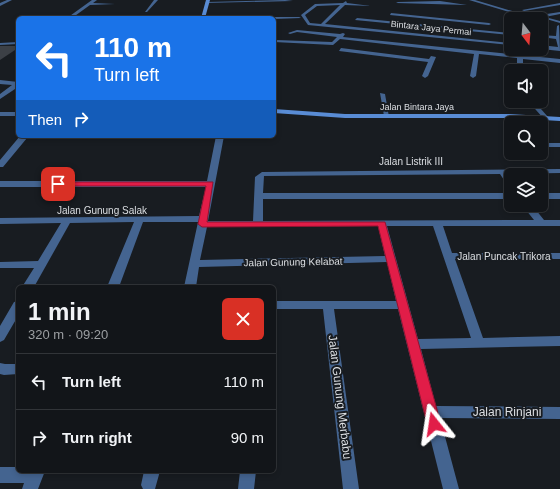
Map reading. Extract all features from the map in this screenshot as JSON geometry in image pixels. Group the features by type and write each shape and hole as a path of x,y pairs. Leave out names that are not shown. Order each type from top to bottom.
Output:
{"street":[{"path":"0,5 10,0"},
{"path":"71,16 95,0"},
{"path":"146,11 156,0"},
{"path":"322,25 348,0"},
{"path":"471,0 516,12"},
{"path":"203,16 207,1 291,1"},
{"path":"385,21 392,14 399,2 466,2 464,10"},
{"path":"89,4 113,4"},
{"name":"Bintara Jaya Permai","path":"344,4 316,4 303,15 308,24 504,43"},
{"path":"344,4 370,5 365,10"},
{"path":"492,12 494,5"},
{"path":"526,12 522,10 559,5"},
{"path":"548,16 560,13"},
{"path":"276,42 334,44 361,14"},
{"path":"392,14 461,18 489,24"},
{"path":"276,18 299,18"},
{"name":"Bintara Jaya Permai","path":"357,18 504,33"},
{"path":"488,31 491,18"},
{"path":"548,20 560,23 558,38 560,48 548,47"},
{"path":"425,76 445,27"},
{"path":"290,33 297,31 477,53 560,61"},
{"path":"548,37 558,38"},
{"path":"0,44 16,43"},
{"path":"341,50 431,62"},
{"path":"473,76 477,53"},
{"path":"520,57 520,64"},
{"path":"10,83 16,78"},
{"path":"0,82 16,84"},
{"path":"0,97 16,85"},
{"path":"382,94 387,116"},
{"path":"537,108 544,116"},
{"name":"Jalan Bintara Jaya","path":"276,110 345,116 504,116"},
{"path":"0,114 16,114"},
{"name":"Jalan Bintara Jaya","path":"548,118 560,119"},
{"path":"0,164 22,138"},
{"path":"190,285 220,138"},
{"path":"548,145 560,145"},
{"name":"Jalan Listrik III","path":"259,196 259,176 262,174 560,171"},
{"path":"0,184 210,184"},
{"path":"258,224 259,196 504,196"},
{"path":"548,196 560,196"},
{"path":"532,212 541,223"},
{"name":"Jalan Gunung Salak","path":"0,221 139,221 258,224 560,223"},
{"path":"29,285 67,221"},
{"path":"114,285 139,221"},
{"path":"382,224 451,489"},
{"path":"437,224 479,343"},
{"name":"Jalan Puncak Trikora","path":"449,256 560,256"},
{"name":"Jalan Gunung Kelabat","path":"194,264 391,259"},
{"path":"0,265 41,264"},
{"path":"276,305 403,305"},
{"name":"Jalan Gunung Merbabu","path":"328,305 351,489"},
{"path":"0,337 3,325 16,308"},
{"path":"413,344 560,341"},
{"path":"0,368 4,370 16,369"},
{"name":"Jalan Rinjani","path":"431,412 560,413"},
{"path":"246,489 248,473"},
{"path":"0,475 34,478"}],"building":[{"path":"0,46 16,46 16,49 0,60"}],"route":[{"path":"58,184 210,184 202,224 382,224 434,424"}]}
